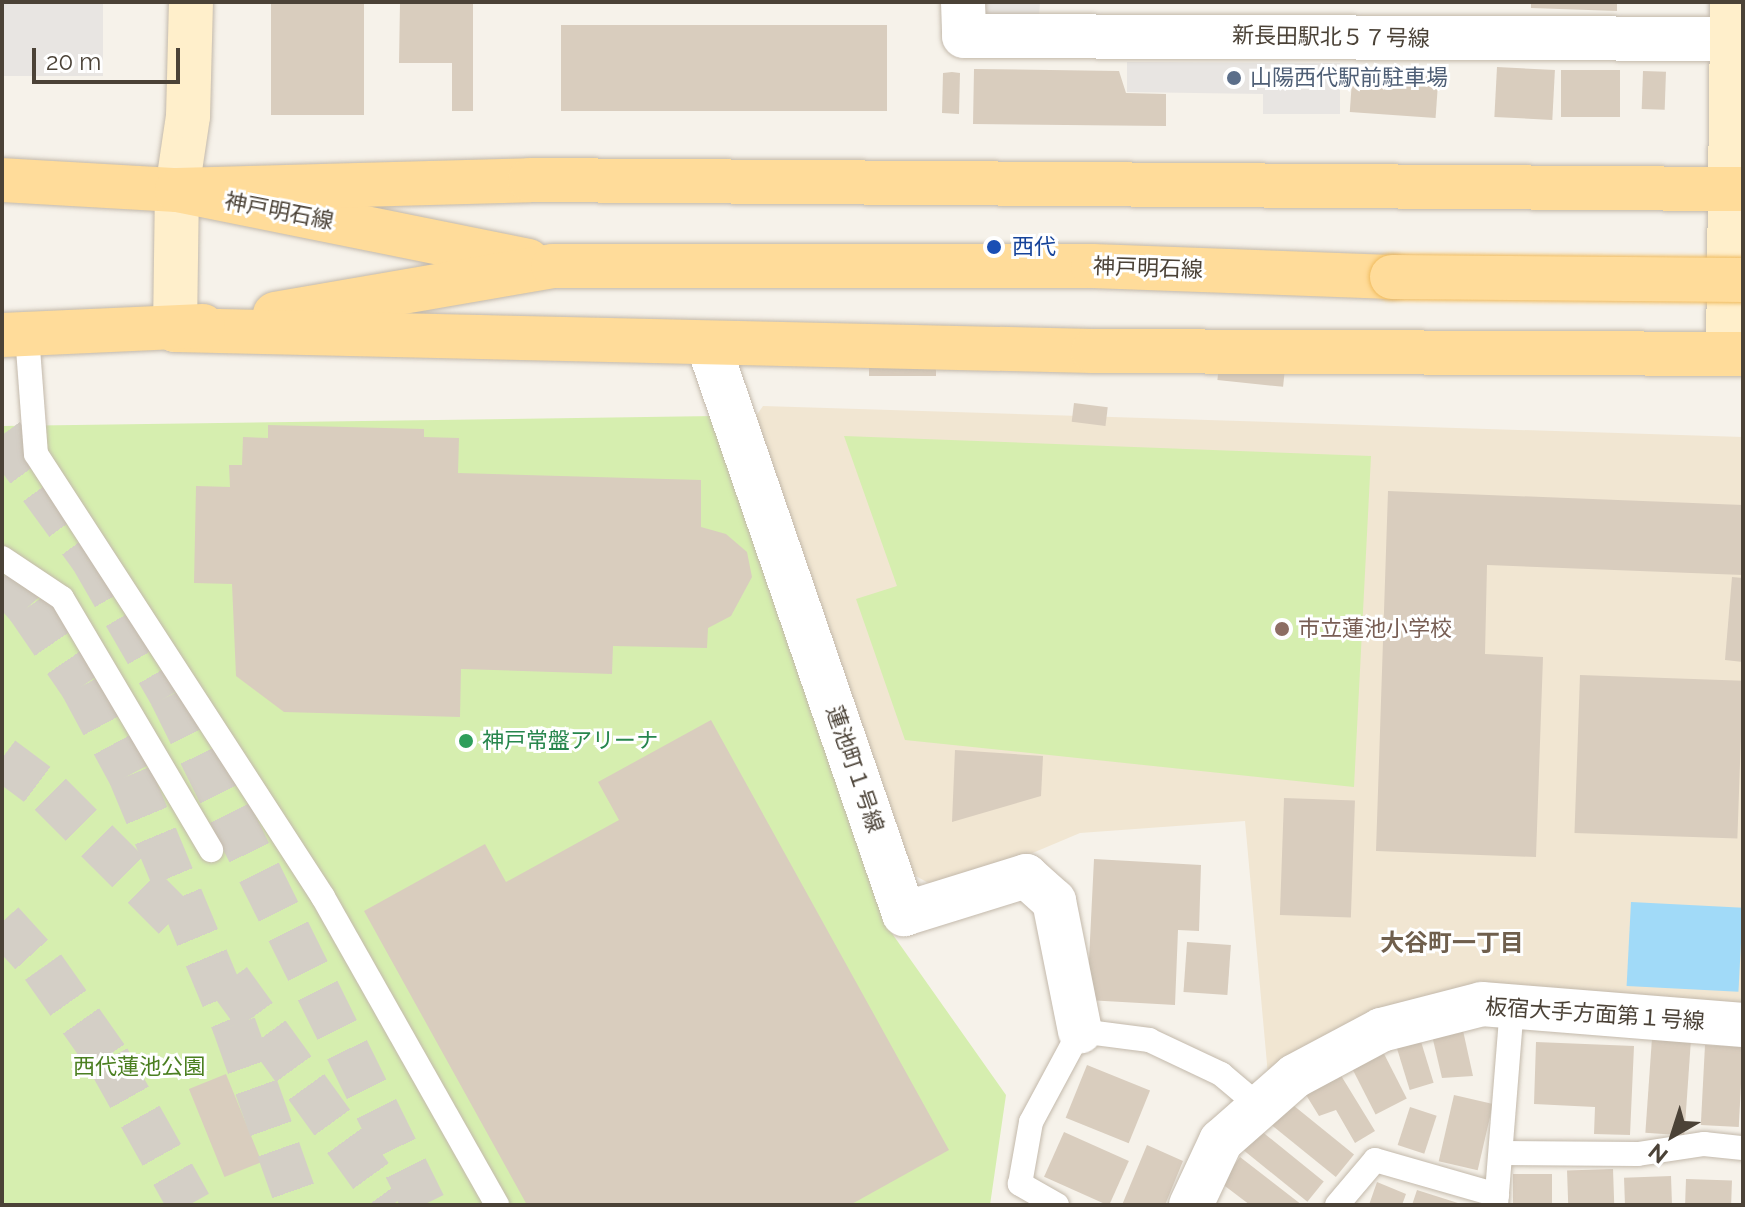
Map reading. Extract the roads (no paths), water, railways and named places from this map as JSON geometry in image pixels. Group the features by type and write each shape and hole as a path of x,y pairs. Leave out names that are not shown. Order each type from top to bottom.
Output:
{"main road":[{"name":"神戸明石線","path":"2,180 177,190 553,266"},
{"path":"177,190 530,180 1736,189"},
{"name":"神戸明石線","path":"15,335 175,330 553,266 1093,266 1392,277 1743,280"},
{"path":"175,330 1108,351 1736,353"}],"street":[{"path":"175,330 177,190 188,116 191,2"},
{"name":"新長田駅北５７号線","path":"963,2 964,36 1131,18 1732,21"},
{"path":"1732,21 1736,353"},
{"name":"蓮池町１号線","path":"708,344 904,914 1026,876 1054,901 1080,1031"},
{"name":"板宿大手方面第１号線","path":"1191,1205 1221,1141 1295,1076 1381,1030 1482,1004 1743,1025"}],"lane":[{"path":"15,335 36,454 323,897 497,1205"},
{"path":"2,558 62,598 211,850"},
{"path":"1337,1205 1375,1160 1497,1200 1512,1007"},
{"path":"1057,1205 1020,1184 1031,1122 1080,1031 1149,1040 1221,1074 1260,1107"},
{"path":"1501,1153 1638,1154 1704,1144 1743,1148"}],"water":[{"path":"1631,902 1743,908 1738,992 1627,986"}],"tunnel":[{"path":"2,435 92,558 171,695 424,1205"},
{"path":"2,578 28,607 82,686 130,775 234,1025 298,1205"},
{"path":"2,758 50,794 181,925"},
{"path":"2,922 43,967 108,1059 190,1205"},
{"path":"229,980 392,1205"}],"place":[{"name":"山陽西代駅前駐車場","path":"1234,78"},
{"name":"西代","path":"994,247"},
{"name":"市立蓮池小学校","path":"1282,629"},
{"name":"神戸常盤アリーナ","path":"466,741"}],"district":[{"name":"大谷町一丁目","path":"1452,943"}],"park label":[{"name":"西代蓮池公園","path":"139,1067"}]}
